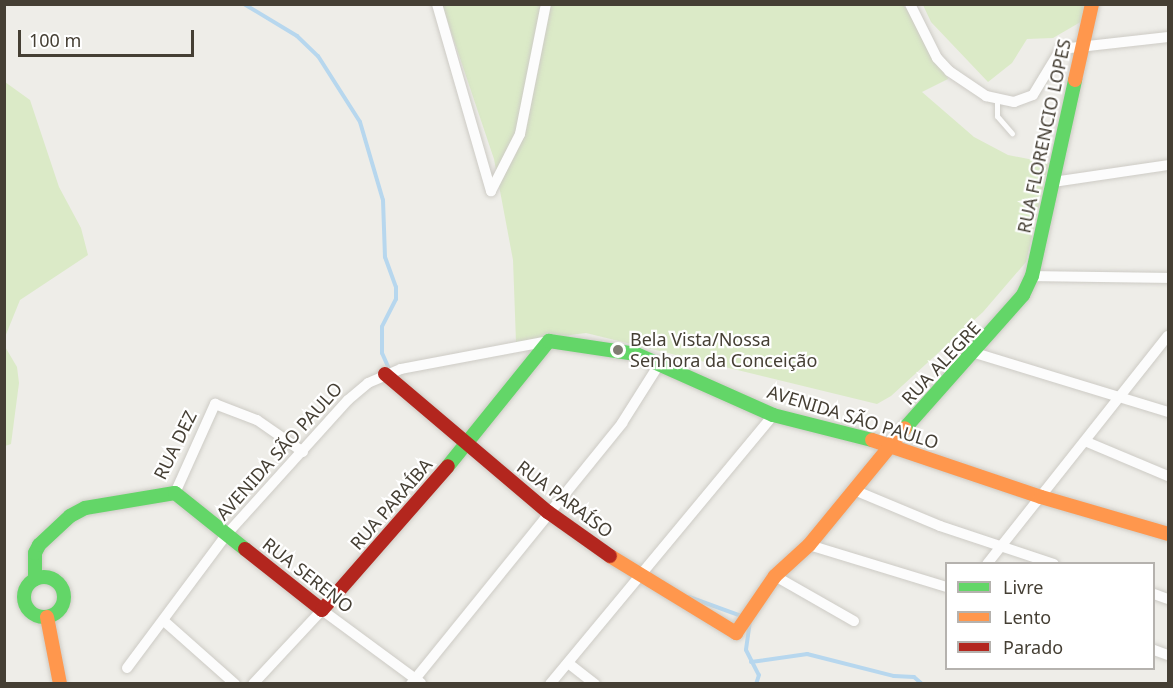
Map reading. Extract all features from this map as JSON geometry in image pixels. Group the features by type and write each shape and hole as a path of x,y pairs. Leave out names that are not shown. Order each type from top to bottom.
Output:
{"street":[{"path":"437,4 491,191 520,134 546,4"},
{"path":"910,4 937,58 961,80 997,100 1027,99 1040,86 1058,51 1168,37"},
{"name":"RUA FLORENCIO LOPES","path":"1032,276 1092,4"},
{"path":"1053,182 1168,165"},
{"path":"1032,276 1168,278"},
{"name":"RUA ALEGRE","path":"736,633 775,576 809,545 890,445 975,352 1016,304 1032,276"},
{"path":"989,562 1087,442 1168,336"},
{"name":"AVENIDA SÃO PAULO","path":"127,668 226,535 348,400 385,374 549,341 601,347 660,363 772,415 890,445 1041,497 1168,534"},
{"name":"RUA PARAÍBA","path":"253,684 322,610 467,446 549,341"},
{"path":"975,352 1168,412"},
{"path":"416,682 548,512 622,423 660,363"},
{"name":"RUA PARAÍSO","path":"385,374 467,446 548,512 639,576 736,633"},
{"name":"RUA DEZ","path":"35,579 34,553 39,545 70,516 85,508 175,493 215,404 257,420 303,452"},
{"path":"550,684 772,415"},
{"path":"1087,442 1168,476"},
{"path":"854,490 1000,547 1048,562"},
{"name":"RUA SERENO","path":"175,493 416,682"},
{"path":"809,545 945,587"},
{"path":"775,576 854,621"},
{"path":"35,579 52,579 63,591 61,608 47,617 36,616 24,603 26,586 35,579"},
{"path":"47,617 60,684"},
{"path":"164,621 235,684"},
{"path":"568,663 596,684"}],"lane":[{"path":"997,100 998,117 1011,133"}],"green space":[{"path":"442,5 903,5 932,40 948,79 922,92 974,137 1008,155 1049,163 1026,262 983,312 891,396 877,404 586,333 516,342 513,260 494,159"},
{"path":"923,5 1086,5 1084,20 1053,38 1027,39 1012,63 988,82 931,22"},
{"path":"5,82 30,100 59,187 81,228 88,255 20,300 5,337"},
{"path":"4,345 17,367 19,383 11,444 5,446"}],"waterway":[{"path":"244,4 297,36 318,56 360,122 383,200 385,257 396,287 396,299 382,327 382,353 389,369"},
{"path":"689,597 744,617"},
{"path":"750,621 746,650 759,675 756,684"},
{"path":"751,662 807,654 894,676 914,677 922,684"}],"traffic: fast":[{"path":"905,428 1023,295 1032,276 1075,80"},
{"path":"448,466 549,341 636,354 773,415 872,440"},
{"path":"35,579 35,553 39,545 70,516 85,508 175,493 245,549"},
{"path":"44,577 52,578 58,583 63,589 64,597 63,605 58,611 52,616 44,617 36,616 30,611 25,605 24,597 25,589 30,583 36,578 44,577"}],"traffic: slow":[{"path":"1075,80 1092,4"},
{"path":"610,556 736,633 775,576 809,545 905,428"},
{"path":"872,440 1041,497 1168,534"},
{"path":"47,617 60,684"}],"traffic: jam":[{"path":"385,374 548,512 610,556"},
{"path":"245,549 322,610 448,466"}],"place":[{"name":"Bela Vista/Nossa Senhora da Conceição","path":"618,350"}]}
